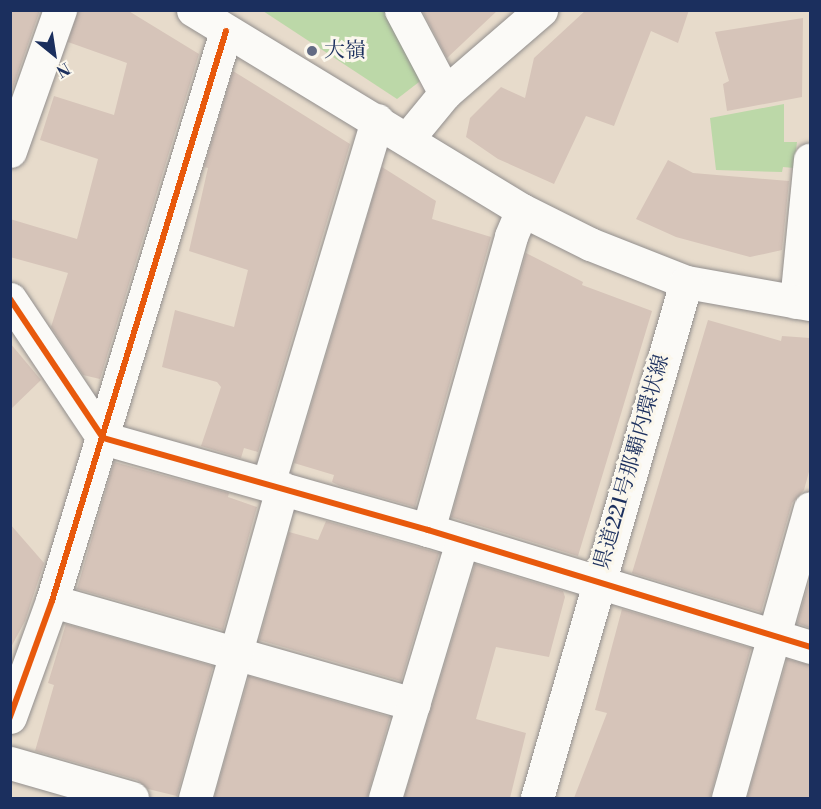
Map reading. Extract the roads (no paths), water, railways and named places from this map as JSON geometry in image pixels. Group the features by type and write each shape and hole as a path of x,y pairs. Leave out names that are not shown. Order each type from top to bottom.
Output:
{"street":[{"path":"10,151 60,10"},
{"path":"193,10 408,138 522,210 636,265 686,282 803,303 810,160"},
{"path":"401,10 445,93"},
{"path":"408,138 445,93 541,10"},
{"path":"10,717 52,601 226,31"},
{"path":"195,798 237,653 275,486 377,120"},
{"path":"428,530 511,236 522,210"},
{"name":"県道221号那覇内環状線","path":"537,798 686,282"},
{"path":"10,299 103,438 428,530 810,647"},
{"path":"728,798 810,508"},
{"path":"385,798 462,542"},
{"path":"52,601 414,704"},
{"path":"10,763 132,798"}],"place":[{"name":"大嶺","path":"312,51"}]}
